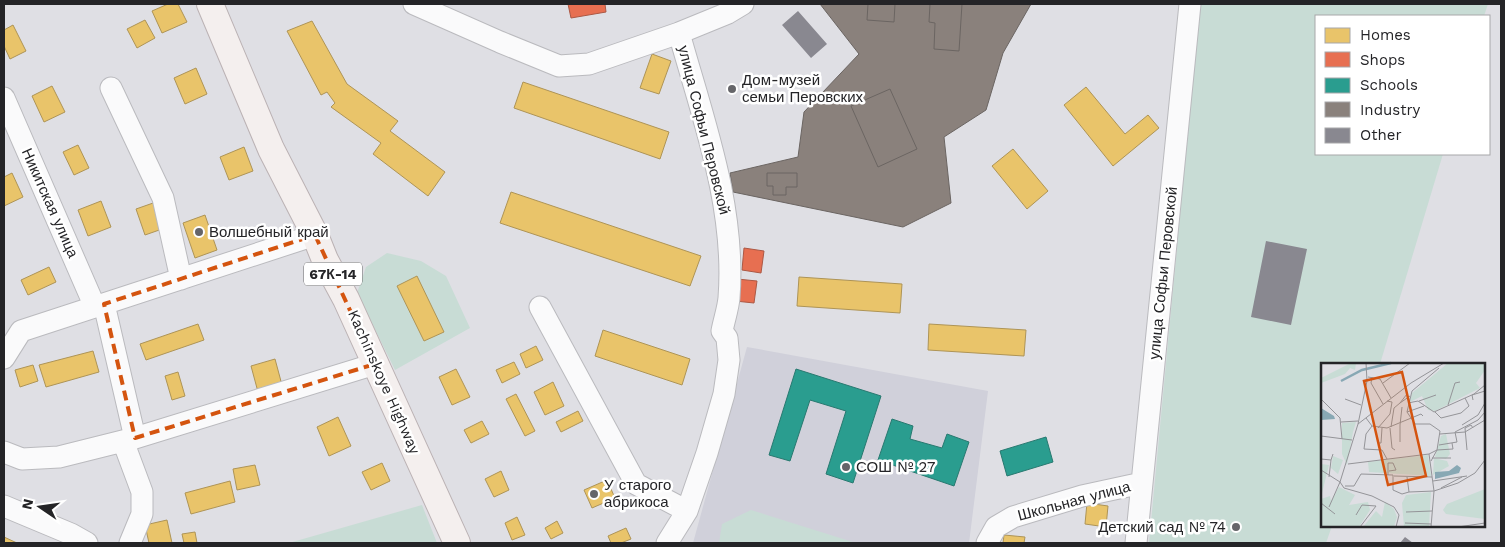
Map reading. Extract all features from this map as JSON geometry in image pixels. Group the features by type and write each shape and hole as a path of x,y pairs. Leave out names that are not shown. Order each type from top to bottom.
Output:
{"main road":[{"name":"Kachinskoye Highway","path":"210,4 271,149 315,235 325,260 346,298 457,543"}],"street":[{"name":"улица Софьи Перовской","path":"414,4 444,10 500,42 559,66 589,64 679,33 728,13 743,4"},
{"name":"улица Софьи Перовской","path":"1136,543 1190,4"},
{"name":"улица Софьи Перовской","path":"668,543 687,511 707,453 724,394 729,360 727,338 722,331 729,299 729,246 723,198 679,33"},
{"path":"111,88 163,198 181,279"},
{"name":"Никитская улица","path":"4,98 100,306 142,492 142,514 130,543"},
{"path":"4,358 21,331 315,235"},
{"path":"540,307 636,484 687,511"},
{"path":"4,452 22,459 59,458 129,439 375,364"},
{"name":"Школьная улица","path":"987,543 996,527 1013,517 1082,496 1142,483"},
{"path":"4,506 71,534 87,543"}],"highlighted area":[{"path":"315,235 375,364 135,438 104,304"}],"shaded area":[{"name":"СОШ № 27","path":"747,347 988,391 969,543 693,543"}],"green space":[{"path":"1200,4 1488,4 1484,15 1315,15 1315,155 1443,155 1380,363 1321,363 1321,527 1332,527 1326,543 1149,543"},
{"path":"387,253 421,261 446,276 470,328 395,370 357,293 366,267"},
{"path":"422,505 437,543 289,543"},
{"path":"751,510 856,543 719,543 722,524"}],"building: Homes":[{"path":"168,4 178,4 187,22 162,33 152,11"},
{"path":"145,20 155,38 137,48 127,29"},
{"path":"312,21 347,84 398,121 390,131 445,172 428,196 373,154 381,143 331,107 335,103 327,92 321,95 287,31"},
{"path":"13,25 26,51 10,59 4,46 4,30"},
{"path":"652,54 671,61 659,94 640,88"},
{"path":"196,68 207,94 185,104 174,78"},
{"path":"523,82 669,132 660,159 514,108"},
{"path":"52,86 65,112 44,122 32,96"},
{"path":"1086,87 1125,134 1148,115 1159,128 1113,166 1064,105"},
{"path":"78,145 89,168 74,175 63,152"},
{"path":"244,147 253,171 229,180 220,157"},
{"path":"1013,149 1048,191 1027,209 992,166"},
{"path":"12,173 23,197 4,206 4,177"},
{"path":"511,192 701,256 690,286 500,223"},
{"path":"101,201 111,227 88,236 78,210"},
{"path":"156,202 165,228 145,235 136,209"},
{"path":"205,215 217,250 195,258 183,223"},
{"path":"49,267 56,282 28,295 21,280"},
{"path":"417,276 444,332 424,341 397,286"},
{"path":"799,277 902,284 900,313 797,306"},
{"path":"198,324 204,340 146,360 140,344"},
{"path":"929,324 1026,330 1024,356 928,350"},
{"path":"603,330 690,359 682,385 595,356"},
{"path":"536,346 543,360 526,368 520,354"},
{"path":"93,351 99,372 46,387 39,365"},
{"path":"275,359 282,385 258,392 251,366"},
{"path":"514,362 520,374 502,383 496,370"},
{"path":"33,365 38,381 20,387 15,370"},
{"path":"456,369 470,397 452,405 439,377"},
{"path":"178,372 185,396 172,400 165,376"},
{"path":"553,382 564,406 545,415 534,392"},
{"path":"516,394 535,431 525,436 506,399"},
{"path":"578,411 583,421 561,432 556,422"},
{"path":"338,417 351,446 329,456 317,427"},
{"path":"482,421 489,434 471,443 464,430"},
{"path":"382,463 390,481 371,490 362,472"},
{"path":"255,465 260,485 237,490 233,469"},
{"path":"501,471 509,490 494,497 485,479"},
{"path":"607,480 615,498 592,508 584,490"},
{"path":"230,481 235,502 191,514 185,493"},
{"path":"1087,503 1108,506 1106,527 1085,524"},
{"path":"517,517 525,535 512,540 505,523"},
{"path":"167,520 172,543 149,543 145,525"},
{"path":"557,521 563,533 551,539 545,528"},
{"path":"626,528 631,539 621,543 611,543 608,536"},
{"path":"195,532 197,543 184,543 182,534"},
{"path":"1004,535 1025,537 1024,543 1003,543"},
{"path":"4,537 17,543 4,543"}],"building: Shops":[{"path":"568,4 605,4 606,12 571,18"},
{"path":"744,248 764,251 761,273 742,270"},
{"path":"737,279 757,281 754,303 735,301"}],"building: Schools":[{"name":"СОШ № 27","path":"796,369 881,396 853,483 826,474 846,411 810,400 790,461 769,455"},
{"name":"СОШ № 27","path":"892,419 913,426 910,439 942,448 947,434 969,442 954,486 878,460"},
{"path":"1046,437 1053,462 1007,476 1000,451"}],"building: Industry":[{"path":"820,4 1031,4 1003,53 986,110 944,137 951,203 903,227 733,192 730,173 798,157 804,112 859,54"},
{"path":"868,4 895,4 894,22 867,20"},
{"path":"930,4 962,4 959,51 934,49 935,23 929,22"},
{"path":"890,89 917,149 878,167 851,106"},
{"path":"767,173 797,173 797,187 786,187 786,195 773,195 773,186 767,186"}],"building: Other":[{"path":"798,11 827,44 811,58 782,25"},
{"path":"1266,241 1307,249 1291,325 1251,317"},
{"path":"1405,537 1413,543 1400,543"}],"place":[{"name":"Дом-музей семьи Перовских","path":"732,89"},
{"name":"Волшебный край","path":"199,232"},
{"name":"СОШ № 27","path":"846,467"},
{"name":"У старого абрикоса","path":"594,494"},
{"name":"Детский сад № 74","path":"1236,527"}]}
